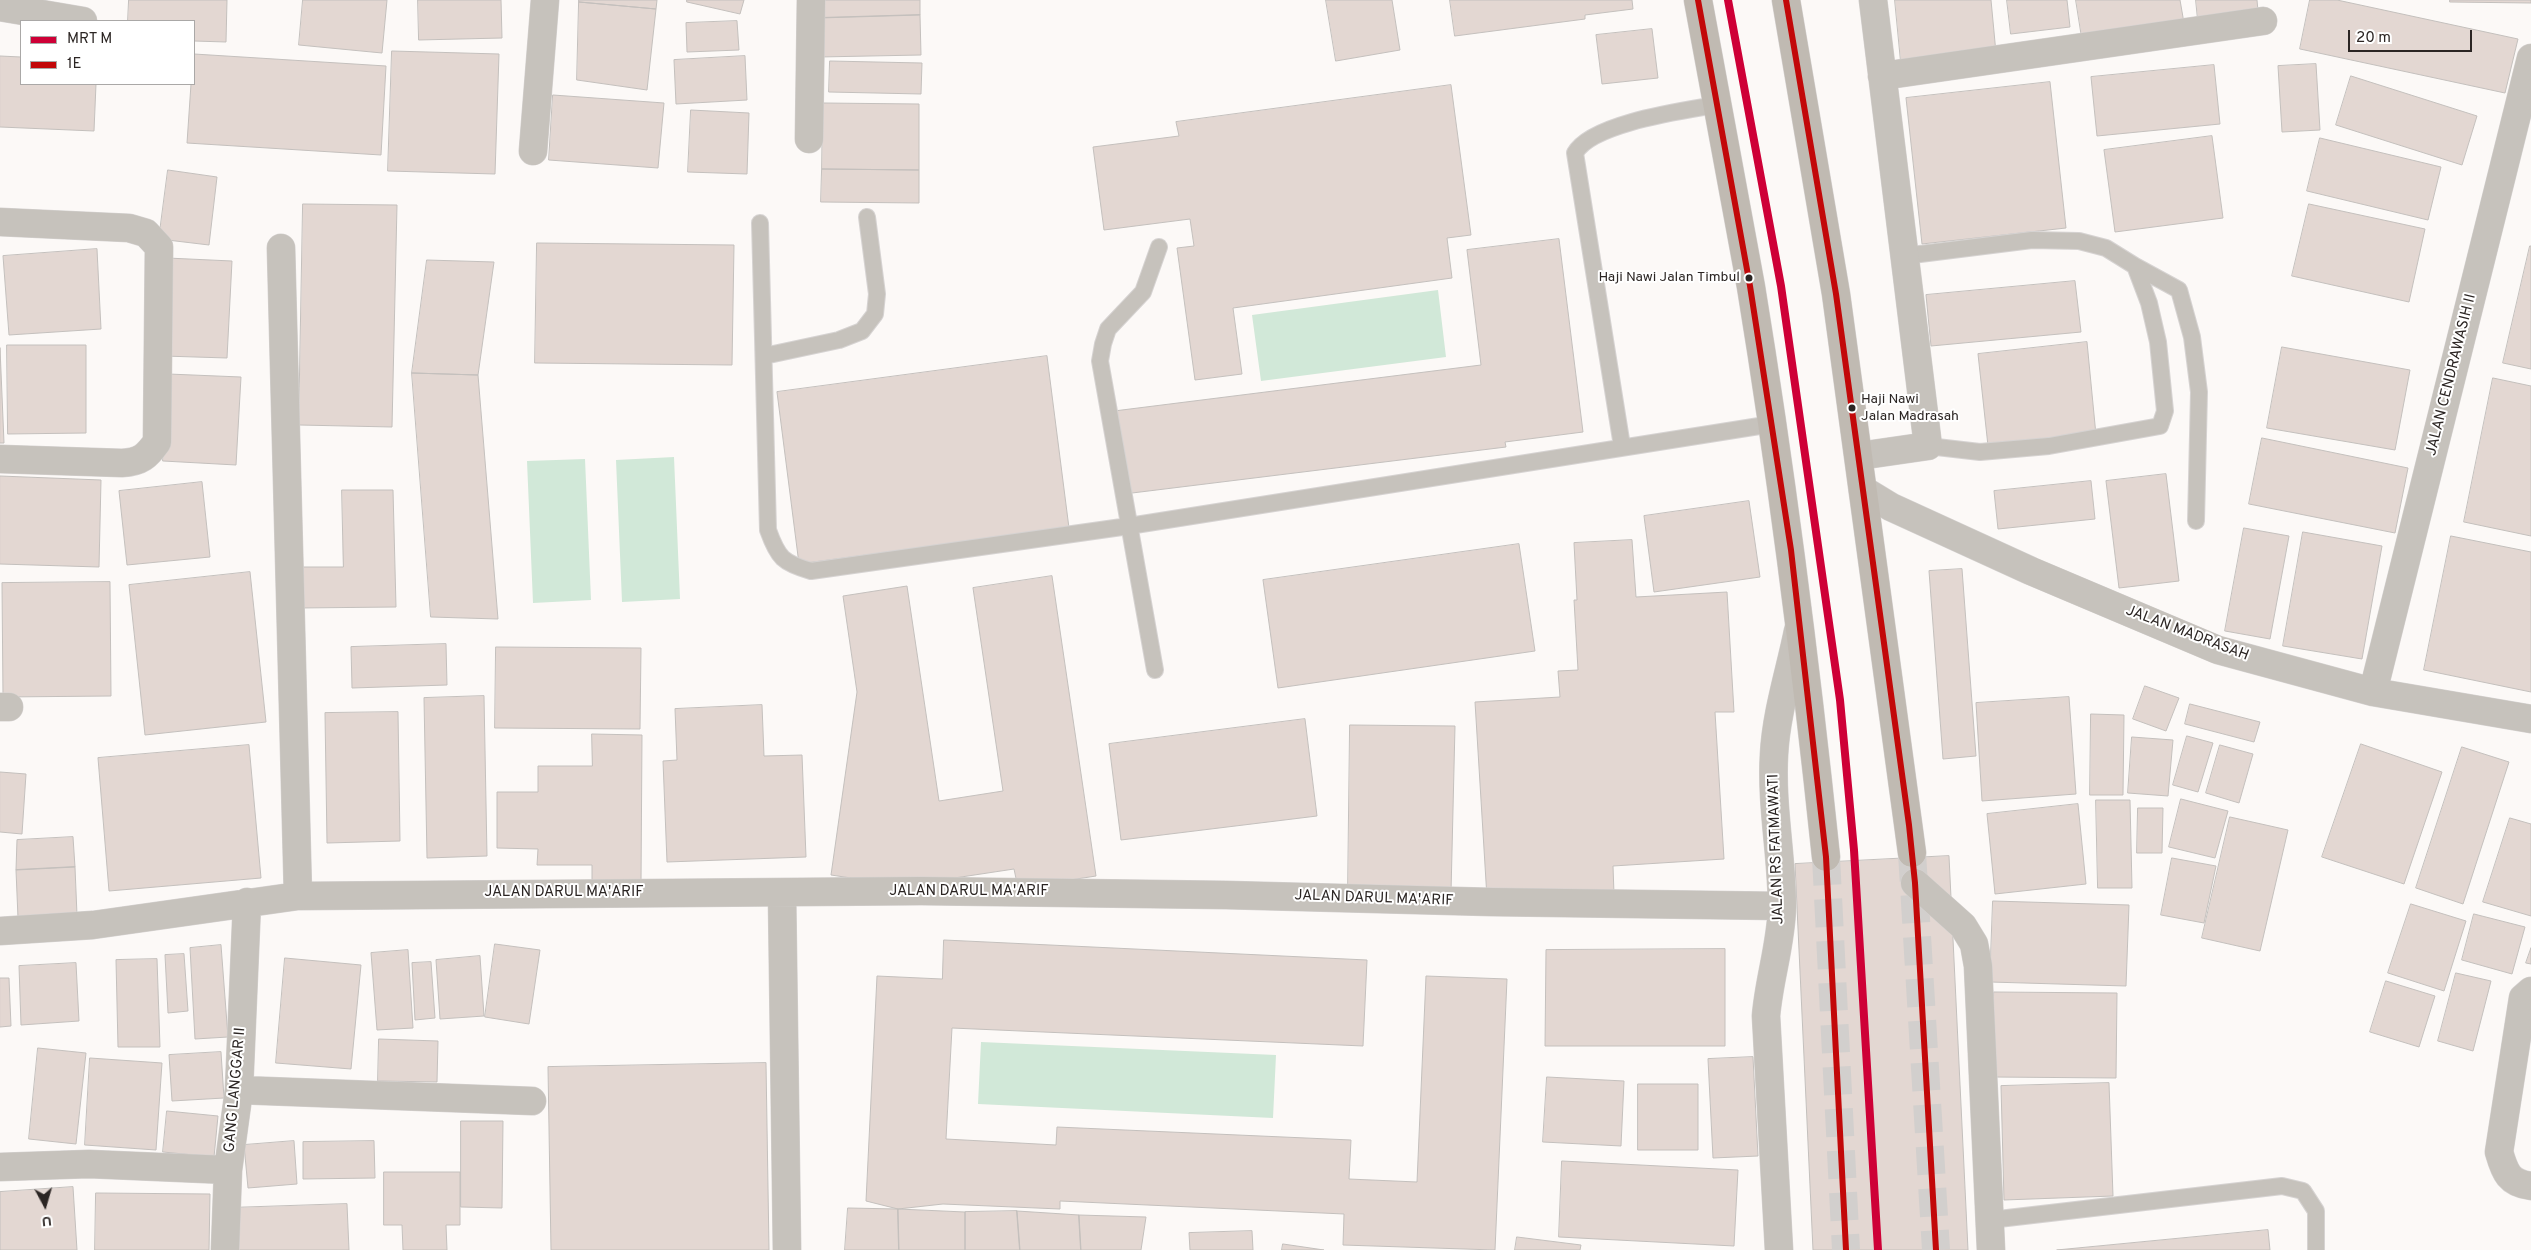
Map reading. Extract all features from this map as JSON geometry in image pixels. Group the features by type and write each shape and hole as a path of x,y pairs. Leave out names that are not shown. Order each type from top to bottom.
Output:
{"main road":[{"name":"JALAN RS FATMAWATI","path":"1698,0 1750,286 1791,550 1826,857"},
{"path":"1786,0 1836,294 1912,854"}],"street":[{"path":"533,151 545,0"},
{"path":"808,139 811,0"},
{"path":"1859,456 1928,446 1872,0"},
{"path":"0,6 77,20"},
{"path":"1882,76 2263,21"},
{"name":"JALAN CENDRAWASIH II","path":"2373,692 2531,58"},
{"path":"0,222 130,228 146,233 159,247 158,442 147,456 135,463 0,459"},
{"path":"281,248 298,896"},
{"name":"JALAN MADRASAH","path":"1863,490 1891,507 2004,558 2218,650 2282,669 2373,692 2531,719"},
{"name":"JALAN RS FATMAWATI","path":"1779,1250 1766,1016 1769,986 1780,943 1782,906 1774,754 1799,629"},
{"path":"1915,884 1963,926 1974,944 1978,966 1991,1250"},
{"name":"JALAN DARUL MA'ARIF","path":"0,931 93,925 158,914 298,896 931,892 1226,894 1492,902 1782,906"},
{"path":"782,893 787,1250"},
{"name":"GANG LANGGAR II","path":"0,1167 89,1164 228,1170 239,1090 247,902"},
{"path":"2531,991 2523,998 2500,1152 2504,1171 2518,1185 2531,1186"},
{"path":"239,1090 532,1101"},
{"path":"225,1250 228,1170"}],"lane":[{"path":"1622,446 1575,153 1580,145 1592,137 1654,115 1716,105"},
{"path":"764,356 839,340 862,331 874,314 877,294 867,217"},
{"path":"760,223 768,530 776,552 789,565 811,571 1128,526 1622,446 1772,424"},
{"path":"1904,256 2032,240 2080,241 2106,248 2179,290 2192,337 2199,392 2196,521"},
{"path":"1155,670 1100,361 1102,344 1108,329 1143,292 1158,247"},
{"path":"1928,446 1980,452 2049,446 2160,426 2165,410 2158,342 2149,303 2135,266"},
{"path":"1990,1220 2282,1186 2304,1191 2316,1212 2316,1250"}],"green space":[{"path":"1438,290 1446,357 1261,381 1252,315"},
{"path":"674,457 680,599 622,602 616,460"},
{"path":"585,459 591,600 533,603 527,461"},
{"path":"981,1042 1276,1055 1273,1118 978,1104"}],"building":[{"path":"129,0 227,0 226,42 195,41 195,20 128,20"},
{"path":"303,0 387,0 382,53 299,45"},
{"path":"418,0 501,0 502,38 419,40"},
{"path":"579,0 657,0 656,9 579,2"},
{"path":"687,0 744,0 740,14 687,2"},
{"path":"818,0 920,0 920,15 819,18"},
{"path":"1326,0 1392,0 1400,50 1336,61"},
{"path":"1450,0 1632,0 1633,9 1585,15 1585,19 1455,36"},
{"path":"1895,0 1991,0 1996,53 1901,62"},
{"path":"2007,0 2067,0 2070,27 2011,34"},
{"path":"2076,0 2180,0 2184,23 2082,38"},
{"path":"2196,0 2257,0 2258,11 2198,20"},
{"path":"2310,0 2337,0 2518,39 2505,93 2300,49"},
{"path":"2450,0 2531,0 2531,3 2450,2"},
{"path":"579,2 656,9 647,90 577,80"},
{"path":"920,15 921,55 819,57 819,18"},
{"path":"737,21 739,50 687,52 686,23"},
{"path":"1652,29 1658,78 1602,84 1596,35"},
{"path":"392,51 499,54 495,174 388,171"},
{"path":"195,54 386,66 381,155 187,143 191,85 195,85"},
{"path":"0,56 20,57 20,85 96,85 94,131 0,127"},
{"path":"745,56 747,100 676,104 674,60"},
{"path":"830,61 922,63 921,94 829,92"},
{"path":"2316,64 2320,130 2282,132 2278,66"},
{"path":"2214,65 2220,124 2097,136 2091,77"},
{"path":"2351,76 2477,116 2462,165 2336,125"},
{"path":"2050,82 2066,228 1922,244 1906,98"},
{"path":"1451,85 1471,235 1447,238 1452,278 1233,308 1242,374 1195,380 1177,248 1194,246 1190,219 1104,230 1093,147 1179,136 1176,122"},
{"path":"553,95 664,103 658,168 549,160"},
{"path":"823,103 919,104 919,170 822,169"},
{"path":"691,110 749,113 747,174 688,172"},
{"path":"2212,136 2223,218 2115,232 2104,150"},
{"path":"2320,138 2441,167 2428,220 2307,191"},
{"path":"822,169 919,170 919,203 821,202"},
{"path":"168,170 217,177 209,245 159,239"},
{"path":"303,204 397,205 392,427 299,425"},
{"path":"2309,204 2425,229 2409,302 2292,276"},
{"path":"1559,239 1583,432 1505,442 1506,447 1124,494 1114,411 1481,365 1467,250"},
{"path":"537,243 734,245 732,365 535,363"},
{"path":"2531,246 2531,369 2503,363"},
{"path":"97,249 101,329 9,335 3,256"},
{"path":"167,258 232,261 227,358 163,356"},
{"path":"427,260 494,262 478,375 412,373"},
{"path":"2075,281 2081,332 1931,346 1926,295"},
{"path":"2087,342 2096,435 1988,446 1978,354"},
{"path":"7,345 86,345 86,433 8,434"},
{"path":"2282,347 2410,370 2395,450 2267,428"},
{"path":"0,348 4,443 0,443"},
{"path":"1047,356 1069,528 799,564 777,392"},
{"path":"412,373 478,375 498,619 431,617"},
{"path":"168,374 241,377 236,465 163,461"},
{"path":"2493,378 2531,386 2531,536 2464,522"},
{"path":"2262,438 2408,468 2395,533 2249,504"},
{"path":"2166,474 2179,581 2119,588 2106,481"},
{"path":"0,476 101,480 99,567 0,564"},
{"path":"2091,481 2095,519 1998,529 1994,491"},
{"path":"202,482 210,557 127,565 119,491"},
{"path":"342,490 393,490 396,607 298,608 298,567 343,567"},
{"path":"1749,501 1760,577 1654,592 1644,516"},
{"path":"2244,528 2289,536 2270,639 2225,631"},
{"path":"2303,532 2382,546 2362,659 2283,646"},
{"path":"2451,536 2531,552 2531,692 2424,670"},
{"path":"1632,540 1636,597 1727,592 1734,712 1715,712 1724,859 1613,866 1614,894 1487,898 1475,702 1560,697 1558,671 1578,670 1574,600 1577,600 1574,543"},
{"path":"1519,544 1535,651 1278,688 1263,580"},
{"path":"1962,569 1976,756 1943,759 1929,571"},
{"path":"250,572 266,722 145,735 129,585"},
{"path":"1052,576 1096,876 1018,888 1014,869 895,887 891,884 831,875 857,692 843,596 907,586 939,801 1003,791 973,588"},
{"path":"110,582 111,696 3,697 2,583"},
{"path":"446,644 447,685 352,688 351,647"},
{"path":"496,647 641,648 640,729 495,728"},
{"path":"2145,686 2179,698 2166,731 2133,719"},
{"path":"484,696 487,856 427,858 424,698"},
{"path":"2069,697 2076,794 1982,801 1976,703"},
{"path":"2190,704 2260,722 2254,742 2185,724"},
{"path":"762,705 764,756 802,755 806,857 667,862 663,761 677,760 675,709"},
{"path":"398,712 400,841 327,843 325,713"},
{"path":"2091,714 2124,715 2123,795 2090,795"},
{"path":"1305,719 1317,816 1121,840 1109,744"},
{"path":"1350,725 1455,726 1451,893 1348,891"},
{"path":"592,734 642,735 641,884 592,883 592,865 537,865 538,849 497,848 497,792 538,792 538,766 592,766"},
{"path":"2187,736 2213,743 2198,792 2173,785"},
{"path":"2132,737 2173,740 2168,796 2128,793"},
{"path":"2361,744 2442,772 2404,884 2322,857"},
{"path":"249,745 261,878 109,891 98,758"},
{"path":"2220,745 2253,754 2239,803 2206,793"},
{"path":"2462,747 2509,762 2463,904 2416,888"},
{"path":"0,772 26,774 22,834 0,832"},
{"path":"2181,799 2228,811 2215,858 2169,847"},
{"path":"2096,800 2130,800 2132,888 2098,888"},
{"path":"2078,804 2086,884 1995,894 1987,814"},
{"path":"2138,808 2163,808 2162,853 2137,853"},
{"path":"2230,817 2288,830 2260,951 2202,938"},
{"path":"2510,818 2531,824 2531,916 2483,902"},
{"path":"73,837 75,867 16,870 17,840"},
{"path":"1949,856 1968,1250 1813,1250 1795,864"},
{"path":"2172,858 2216,866 2204,923 2161,915"},
{"path":"75,867 77,915 18,918 16,870"},
{"path":"1993,901 2129,905 2126,986 1990,982"},
{"path":"2411,904 2466,921 2444,991 2388,973"},
{"path":"2474,914 2525,927 2512,974 2462,960"},
{"path":"944,940 1367,960 1363,1046 952,1028 946,1139 1056,1145 1057,1127 1351,1140 1349,1179 1417,1182 1426,976 1507,979 1495,1250 1343,1245 1344,1214 1060,1201 1060,1209 943,1204 898,1209 866,1201 877,976 942,979"},
{"path":"495,944 540,950 529,1024 485,1017"},
{"path":"221,945 228,1037 195,1039 190,948"},
{"path":"2531,948 2531,964 2526,963"},
{"path":"1725,949 1725,1046 1545,1046 1546,950"},
{"path":"408,950 413,1028 377,1030 371,953"},
{"path":"184,954 188,1011 168,1013 165,955"},
{"path":"480,956 484,1016 440,1019 436,960"},
{"path":"285,958 361,965 351,1069 276,1063"},
{"path":"157,959 160,1047 118,1047 116,960"},
{"path":"431,962 435,1018 415,1020 412,963"},
{"path":"76,963 79,1021 21,1025 19,966"},
{"path":"2456,973 2491,981 2473,1051 2438,1041"},
{"path":"0,978 9,978 11,1026 0,1027"},
{"path":"2386,981 2435,996 2419,1047 2370,1032"},
{"path":"1994,992 2117,993 2116,1078 1992,1077"},
{"path":"379,1039 438,1041 437,1082 378,1081"},
{"path":"38,1048 86,1053 76,1144 29,1139"},
{"path":"221,1052 224,1098 172,1101 169,1055"},
{"path":"1753,1057 1758,1156 1713,1158 1708,1059"},
{"path":"90,1058 162,1063 156,1150 85,1145"},
{"path":"766,1063 769,1250 551,1250 548,1067"},
{"path":"1547,1077 1624,1081 1621,1146 1543,1142"},
{"path":"2109,1083 2113,1196 2004,1200 2001,1086"},
{"path":"1638,1084 1698,1084 1698,1150 1638,1150"},
{"path":"167,1111 218,1116 214,1157 163,1152"},
{"path":"461,1121 503,1121 502,1208 461,1207"},
{"path":"294,1141 297,1184 248,1188 244,1145"},
{"path":"374,1141 375,1178 303,1179 303,1142"},
{"path":"1562,1161 1738,1170 1734,1246 1559,1237"},
{"path":"384,1172 460,1172 460,1225 446,1225 447,1250 403,1250 402,1225 384,1225"},
{"path":"73,1187 77,1250 0,1250 0,1192"},
{"path":"96,1193 210,1194 209,1250 95,1250"},
{"path":"347,1204 349,1250 229,1250 228,1208"},
{"path":"848,1208 898,1209 899,1250 845,1250"},
{"path":"898,1209 965,1212 965,1250 899,1250"},
{"path":"1017,1211 1079,1215 1081,1250 1020,1250"},
{"path":"1017,1211 1020,1250 965,1250 965,1212"},
{"path":"1079,1215 1146,1217 1141,1250 1081,1250"},
{"path":"2268,1230 2270,1250 2057,1250"},
{"path":"1252,1231 1253,1250 1190,1250 1189,1233"},
{"path":"1517,1237 1581,1245 1580,1250 1515,1250"},
{"path":"1283,1244 1324,1250 1282,1250"}],"tunnel":[{"path":"1912,853 1936,1250"},
{"path":"1826,857 1846,1250"}],"metro line":[{"name":"M","path":"1728,0 1781,286 1840,700 1854,850 1878,1250"}],"transit line":[{"name":"1E","path":"1698,0 1750,286 1791,550 1826,857 1846,1250"},
{"name":"1E","path":"1786,0 1836,294 1909,825 1915,883 1936,1250"}],"place":[{"name":"Haji Nawi Jalan Timbul","path":"1749,278"},
{"name":"Haji Nawi Jalan Madrasah","path":"1852,408"}]}
